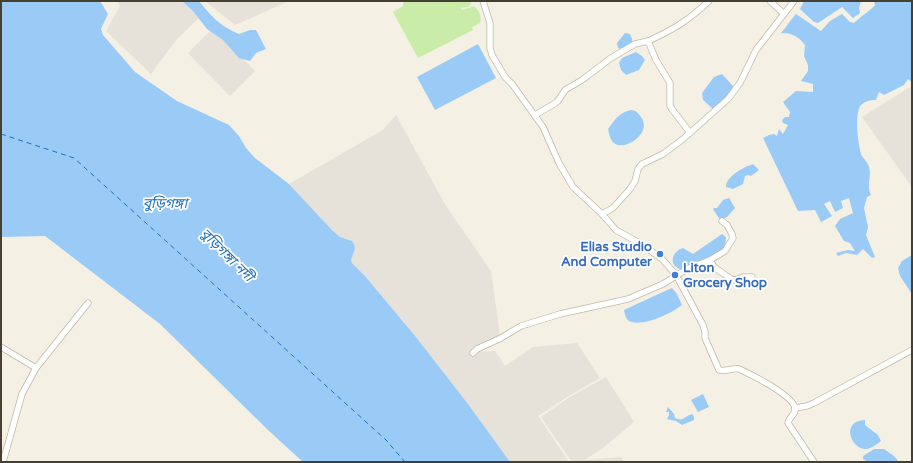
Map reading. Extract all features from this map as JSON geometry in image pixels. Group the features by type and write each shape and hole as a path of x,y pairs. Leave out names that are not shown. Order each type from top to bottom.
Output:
{"street":[{"path":"483,1 490,23 490,48 492,55 505,76 535,115 547,135 559,163 573,187 602,214 616,230 643,245 657,255 676,275 703,325 705,338 719,370 721,371 733,368 739,369 781,393 790,401 795,408 795,412 788,420 788,423 814,462"},
{"path":"535,115 558,101 565,90 582,80 611,58 636,44 648,41 673,30 710,1"},
{"path":"770,1 784,14"},
{"path":"602,214 613,208 630,189 635,181 638,169 642,164 663,154 690,133 728,99 740,83 756,50 794,1"},
{"path":"648,41 656,60 670,83 670,106 690,133"},
{"path":"473,353 520,326 588,307 628,299 663,284 676,275 710,260 724,251 733,238 727,225 722,221"},
{"path":"710,260 714,267 731,279 735,280 743,277 752,277"},
{"path":"3,462 22,394 36,368 88,303"},
{"path":"1,347 36,368"},
{"path":"795,408 810,404 912,350"}],"shaded area":[{"path":"117,1 185,1 201,16 176,40 151,74 106,31 120,6"},
{"path":"205,1 289,1 235,25"},
{"path":"213,28 255,71 230,96 188,53"},
{"path":"910,87 912,88 912,187 862,117"},
{"path":"396,115 446,206 491,271 500,336 522,328 480,352 495,351 505,366 533,347 577,343 600,378 538,416 569,462 510,462 468,404 416,337 365,276 352,263 351,260 355,249 352,241 340,237 332,230 289,184 383,130"},
{"path":"606,377 634,422 604,447 582,462 572,462 541,417 570,397"},
{"path":"621,457 624,462 583,462 586,460"}],"green space":[{"path":"404,1 471,1 471,4 468,7 461,8 462,10 474,6 480,14 480,23 472,27 473,30 418,58 393,12 403,6"}],"water":[{"name":"বুড়িগঙ্গা","path":"1,1 100,1 108,14 101,29 103,35 135,72 177,101 229,125 255,158 289,184 340,237 352,241 355,249 351,260 352,263 365,276 416,337 468,404 510,462 303,462 269,431 160,324 45,236 1,237"},
{"path":"182,1 199,1 217,20 227,28 239,34 250,30 256,30 266,49 256,53 250,61 239,58 223,40 207,29 193,11"},
{"path":"804,1 861,1 859,8 860,13 853,18 842,7 818,23 814,22 800,9"},
{"path":"874,1 912,1 912,82 908,79 904,85 884,95 879,92 876,100 864,103 859,109 857,129 859,143 861,154 870,170 869,188 871,195 867,197 864,208 868,227 866,235 875,257 872,258 863,249 857,255 846,253 838,256 836,253 848,250 855,251 850,243 844,241 835,226 840,219 853,213 849,198 841,201 843,208 835,212 830,201 824,204 832,216 821,222 815,210 798,211 763,138 774,134 777,136 779,129 783,134 788,125 783,123 782,120 785,117 789,117 790,112 783,102 796,91 813,92 813,84 801,81 808,71 808,65 804,56 805,45 800,39 794,36 781,33 794,16 796,14 821,31 830,21 842,14 850,22 854,23 875,5"},
{"path":"625,33 630,34 633,45 622,49 618,48 617,43"},
{"path":"478,44 496,78 435,110 417,77"},
{"path":"636,52 645,60 639,70 626,75 621,70 619,63 622,58"},
{"path":"722,74 733,86 729,97 713,109 703,100 702,93 714,77"},
{"path":"632,110 638,113 644,123 640,135 630,143 624,145 614,143 608,129 615,119 621,114"},
{"path":"753,164 759,170 751,176 745,176 743,184 733,189 726,187 732,176 745,167"},
{"path":"729,198 735,208 727,217 720,220 713,209 717,208 723,200"},
{"path":"722,234 726,237 725,247 720,252 692,266 680,269 676,267 673,258 676,252 683,248 693,254"},
{"path":"912,255 912,294 900,276 898,268 902,261"},
{"path":"672,288 677,294 682,305 678,308 658,318 644,322 632,322 625,316 624,310"},
{"path":"703,394 709,407 698,412 691,400"},
{"path":"668,407 674,414 675,418 682,419 692,414 694,420 682,425 676,421 667,419 669,415 669,412 666,412"},
{"path":"865,420 865,425 878,435 881,441 873,447 867,449 862,448 853,441 850,430 852,425"},
{"path":"874,449 884,449 894,456 899,462 868,462 863,459 863,456"}],"ferry route":[{"path":"1,134 74,158 386,440 405,462"}],"place":[{"name":"Elias Studio And Computer","path":"660,254"},
{"name":"Liton Grocery Shop","path":"675,275"}],"water label":[{"name":"বুড়িগঙ্গা নদী","path":"227,255"}]}
